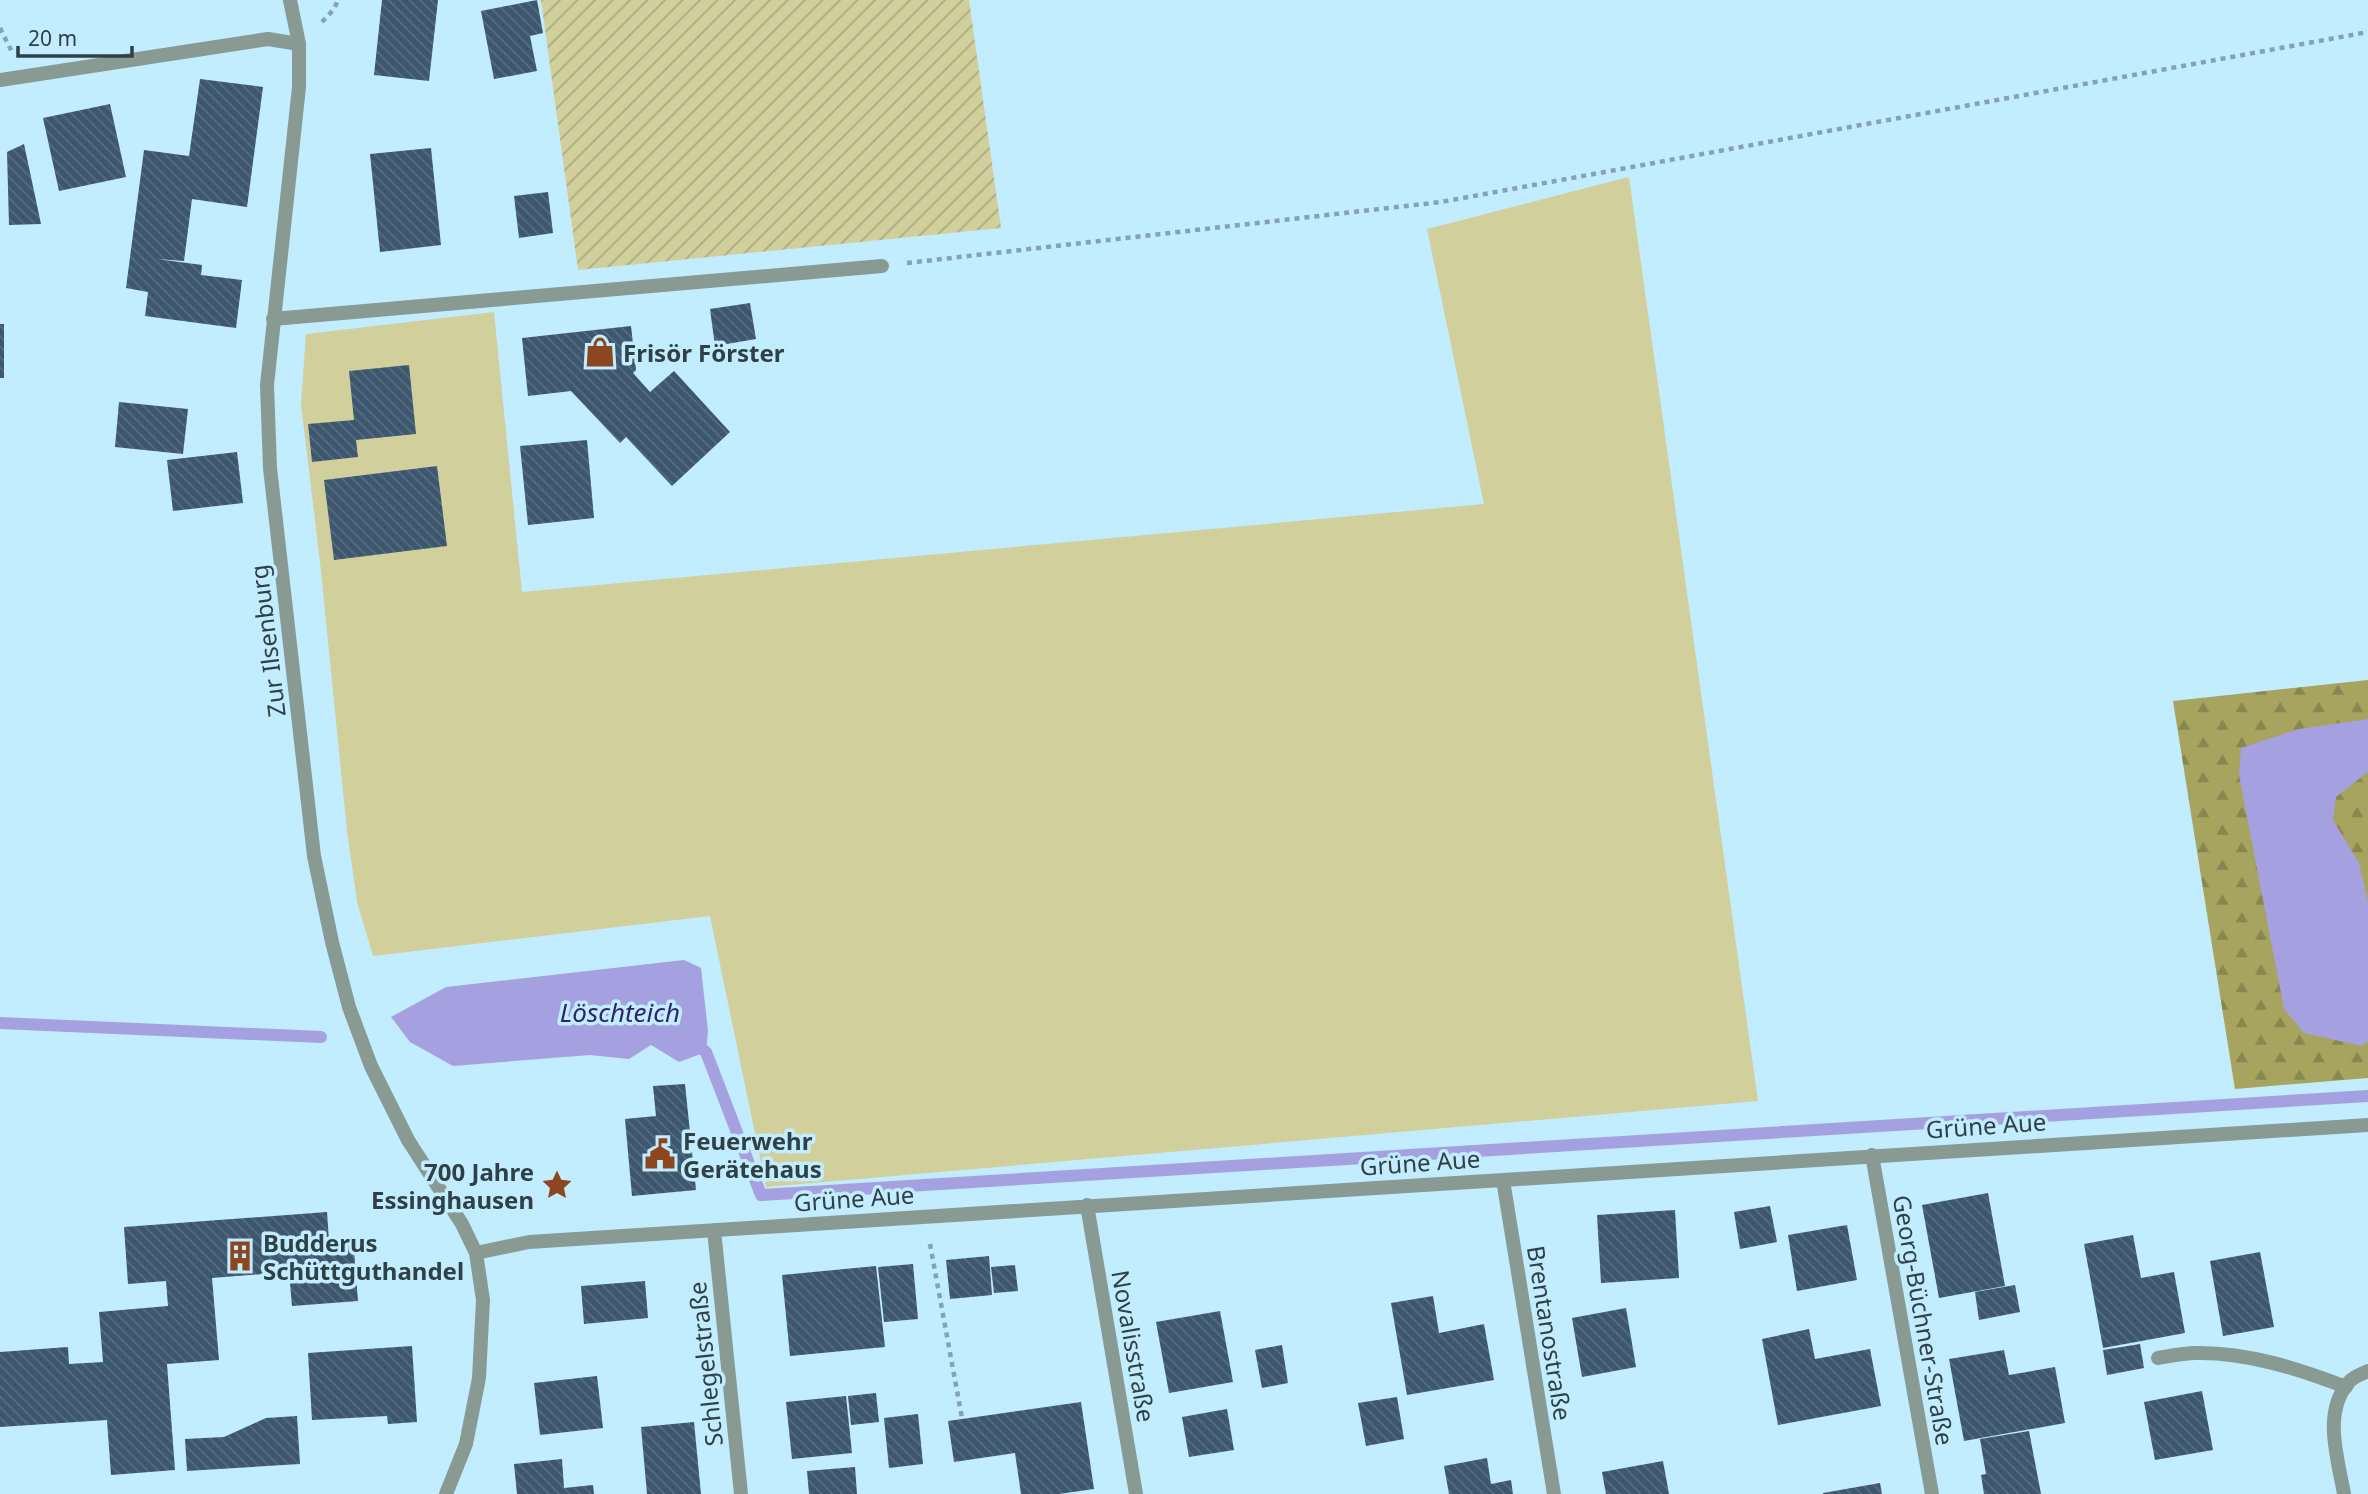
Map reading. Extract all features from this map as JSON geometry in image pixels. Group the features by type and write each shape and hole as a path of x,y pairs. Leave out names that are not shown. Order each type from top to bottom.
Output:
{"street":[{"name":"Zur Ilsenburg","path":"290,0 299,44 299,87 267,385 270,468 314,856 349,1007 371,1066 408,1140 462,1224 476,1253 483,1300 480,1378 466,1444 446,1494"},
{"path":"0,80 268,39 299,44"},
{"path":"273,319 882,265"},
{"name":"Grüne Aue","path":"476,1253 529,1242 2368,1125"},
{"name":"Georg-Büchner-Straße","path":"1872,1155 1931,1494"},
{"name":"Brentanostraße","path":"1503,1180 1554,1494"},
{"name":"Novalisstraße","path":"1087,1205 1136,1494"},
{"name":"Schlegelstraße","path":"714,1230 741,1494"},
{"path":"2158,1358 2193,1353 2239,1356 2302,1370 2346,1387"},
{"path":"2344,1494 2334,1433 2335,1406 2349,1381 2368,1371"}],"path":[{"path":"882,265 1441,202 2368,32"},
{"path":"925,1216 962,1418"}],"shaded area":[{"path":"541,0 969,0 1001,228 578,270"},
{"path":"1629,177 1758,1101 766,1187 710,916 373,956 357,902 347,831 301,404 306,334 494,312 522,592 1484,504 1427,229"}],"green space":[{"path":"2368,680 2368,1078 2235,1089 2173,701"}],"water":[{"path":"2368,719 2368,772 2336,797 2333,820 2359,863 2368,901 2368,1041 2362,1046 2304,1033 2284,1009 2239,775 2241,748 2299,729"},
{"name":"Löschteich","path":"684,960 701,968 708,1031 706,1052 679,1062 651,1045 629,1059 590,1055 453,1066 410,1042 391,1017 446,987"}],"building":[{"path":"382,0 438,0 429,81 374,75"},
{"path":"537,0 543,33 530,36 537,71 494,79 481,11"},
{"path":"200,79 263,87 247,207 192,199 184,261 157,259 202,265 201,275 242,280 236,328 145,316 148,292 126,288 144,150 189,156"},
{"path":"110,104 126,177 59,191 43,118"},
{"path":"24,144 41,224 9,225 7,152"},
{"path":"431,148 441,245 380,252 370,154"},
{"path":"548,192 553,233 519,238 514,196"},
{"path":"750,303 756,339 715,346 710,309"},
{"path":"0,324 4,324 4,378 0,378"},
{"path":"631,326 636,370 633,373 650,392 674,371 730,432 672,486 626,437 620,443 571,391 528,396 522,338"},
{"path":"409,365 416,434 356,440 358,457 312,462 308,424 354,420 349,371"},
{"path":"119,402 188,409 183,454 115,447"},
{"path":"587,440 594,518 528,525 520,446"},
{"path":"237,452 243,503 173,511 167,460"},
{"path":"437,466 447,546 334,560 324,480"},
{"name":"Feuerwehr Gerätehaus","path":"685,1084 696,1190 632,1196 625,1119 656,1116 653,1086"},
{"path":"1988,1193 2005,1286 1939,1298 1922,1205"},
{"path":"1770,1206 1777,1242 1740,1249 1734,1212"},
{"path":"1675,1210 1679,1278 1601,1283 1597,1215"},
{"path":"327,1212 329,1240 353,1238 358,1301 292,1306 289,1272 212,1278 219,1360 167,1364 175,1470 111,1475 107,1420 0,1427 0,1352 68,1347 69,1364 103,1362 99,1312 168,1306 166,1281 128,1284 124,1227"},
{"path":"1847,1225 1857,1280 1797,1291 1788,1235"},
{"path":"2133,1235 2141,1278 2174,1272 2185,1333 2103,1348 2084,1244"},
{"path":"2260,1252 2274,1327 2223,1336 2210,1261"},
{"path":"989,1256 992,1295 950,1299 946,1260"},
{"path":"913,1264 918,1319 884,1322 878,1267"},
{"path":"1015,1265 1018,1291 994,1293 991,1267"},
{"path":"876,1266 885,1347 790,1356 782,1275"},
{"path":"645,1281 648,1318 584,1324 581,1286"},
{"path":"2015,1285 2020,1312 1979,1320 1975,1292"},
{"path":"1433,1296 1439,1333 1484,1324 1494,1380 1407,1395 1391,1303"},
{"path":"1626,1308 1636,1367 1582,1377 1572,1318"},
{"path":"1220,1311 1233,1382 1169,1393 1156,1322"},
{"path":"1809,1329 1815,1359 1870,1349 1881,1406 1778,1425 1762,1339"},
{"path":"2140,1344 2144,1368 2107,1375 2103,1350"},
{"path":"1282,1345 1288,1383 1262,1388 1255,1350"},
{"path":"412,1346 417,1422 388,1424 387,1416 312,1420 308,1353"},
{"path":"2004,1350 2009,1375 2055,1367 2065,1423 1964,1441 1949,1359"},
{"path":"597,1376 603,1428 540,1435 534,1383"},
{"path":"2202,1391 2213,1450 2155,1460 2144,1402"},
{"path":"876,1393 879,1422 851,1425 848,1396"},
{"path":"846,1396 852,1453 792,1459 786,1402"},
{"path":"1397,1397 1404,1439 1366,1446 1358,1403"},
{"path":"1081,1402 1094,1489 1059,1494 1021,1494 1015,1453 954,1462 948,1421"},
{"path":"1227,1409 1234,1450 1189,1457 1182,1417"},
{"path":"918,1414 923,1464 889,1468 884,1418"},
{"path":"297,1416 300,1464 187,1471 185,1439 224,1437 266,1418"},
{"path":"694,1422 701,1494 647,1494 641,1427"},
{"path":"2029,1431 2041,1494 1984,1494 1981,1475 1986,1474 1980,1439"},
{"path":"1487,1458 1491,1484 1511,1480 1513,1494 1449,1494 1444,1466"},
{"path":"562,1459 564,1488 593,1485 594,1494 517,1494 514,1464"},
{"path":"1663,1461 1669,1494 1606,1494 1602,1472"},
{"path":"855,1467 857,1494 809,1494 807,1471"},
{"path":"1880,1483 1882,1494 1823,1494 1823,1493"}],"waterway":[{"path":"0,1023 321,1037"},
{"path":"694,1043 706,1052 761,1195 2368,1096"}],"place":[{"name":"Frisör Förster","path":"600,352"},
{"name":"Feuerwehr Gerätehaus","path":"660,1154"},
{"name":"700 Jahre Essinghausen","path":"557,1185"},
{"name":"Budderus Schüttguthandel","path":"240,1256"}]}
